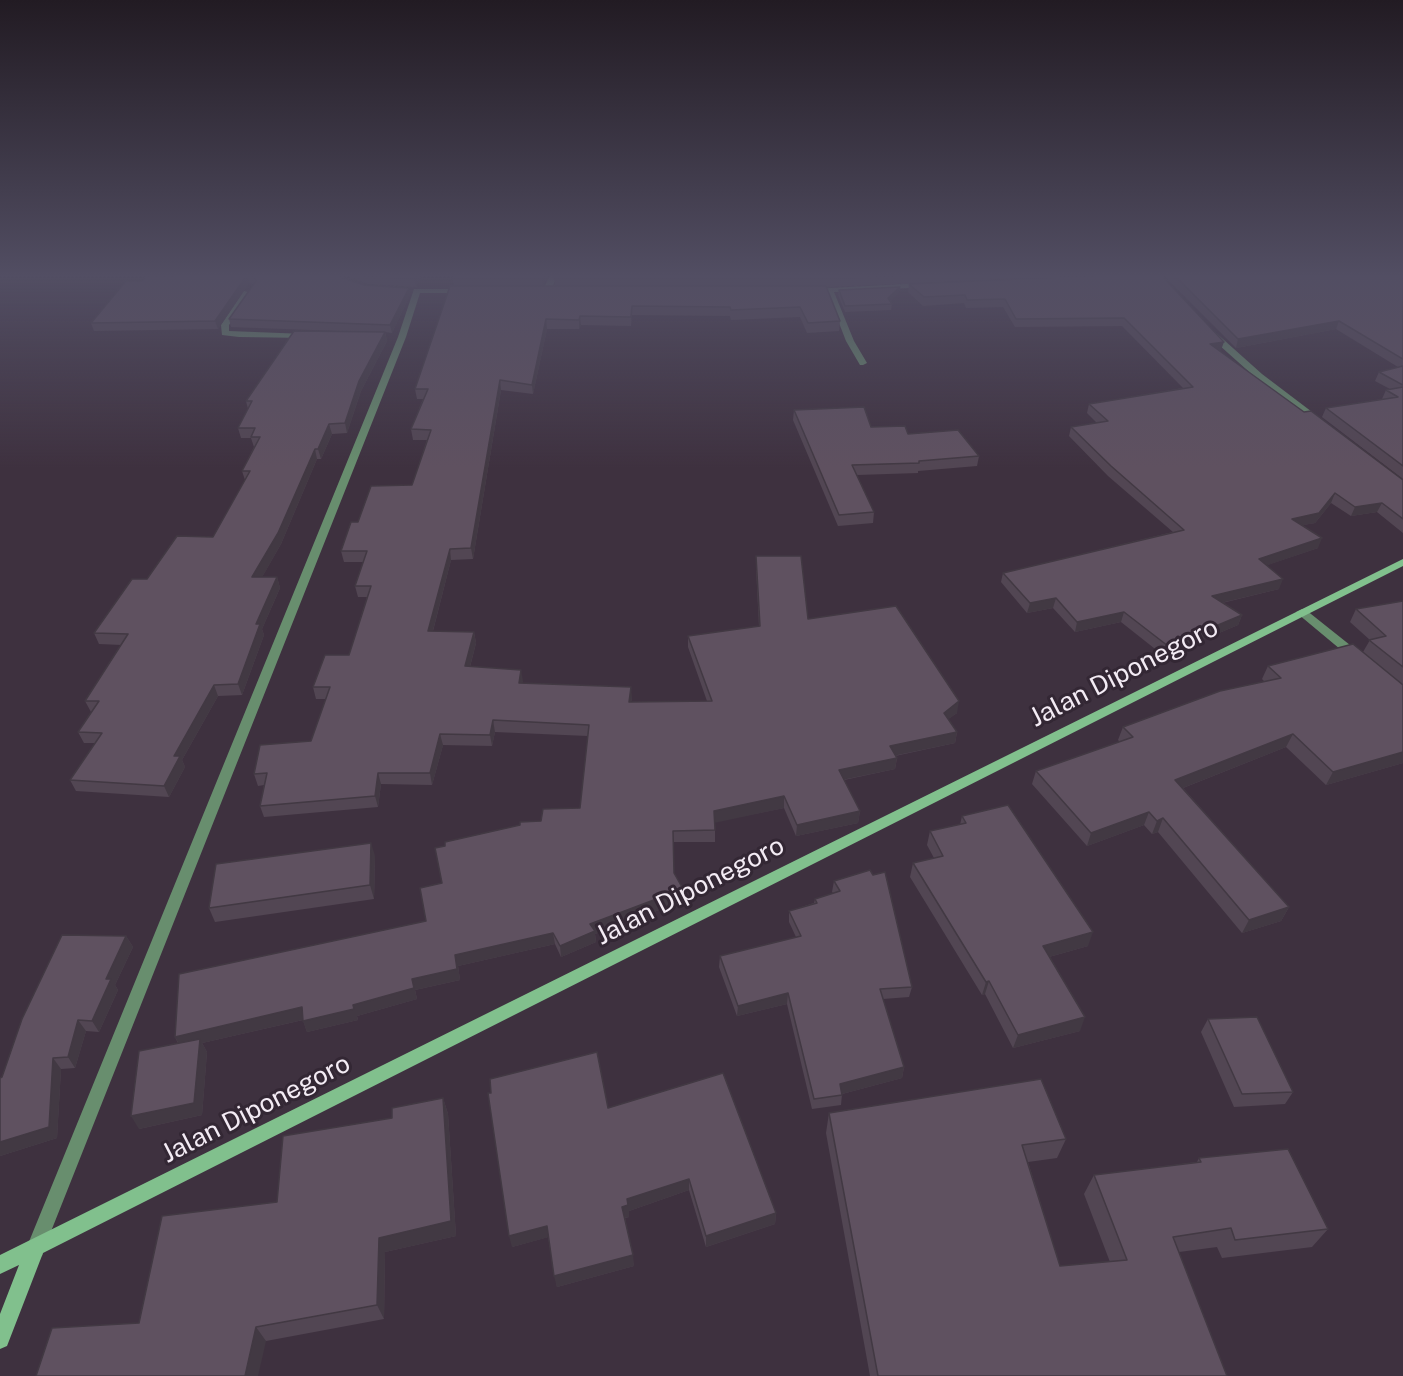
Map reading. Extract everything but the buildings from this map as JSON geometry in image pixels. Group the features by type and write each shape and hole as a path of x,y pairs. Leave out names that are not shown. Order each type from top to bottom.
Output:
{"main road":[{"name":"Jalan Diponegoro","path":"0,1265 1403,562"},
{"path":"0,1339 35,1249"}],"street":[{"path":"35,1249 395,339"},
{"path":"849,339 863,363"},
{"path":"1218,339 1259,376 1322,424"},
{"path":"1302,612 1366,665"}]}
